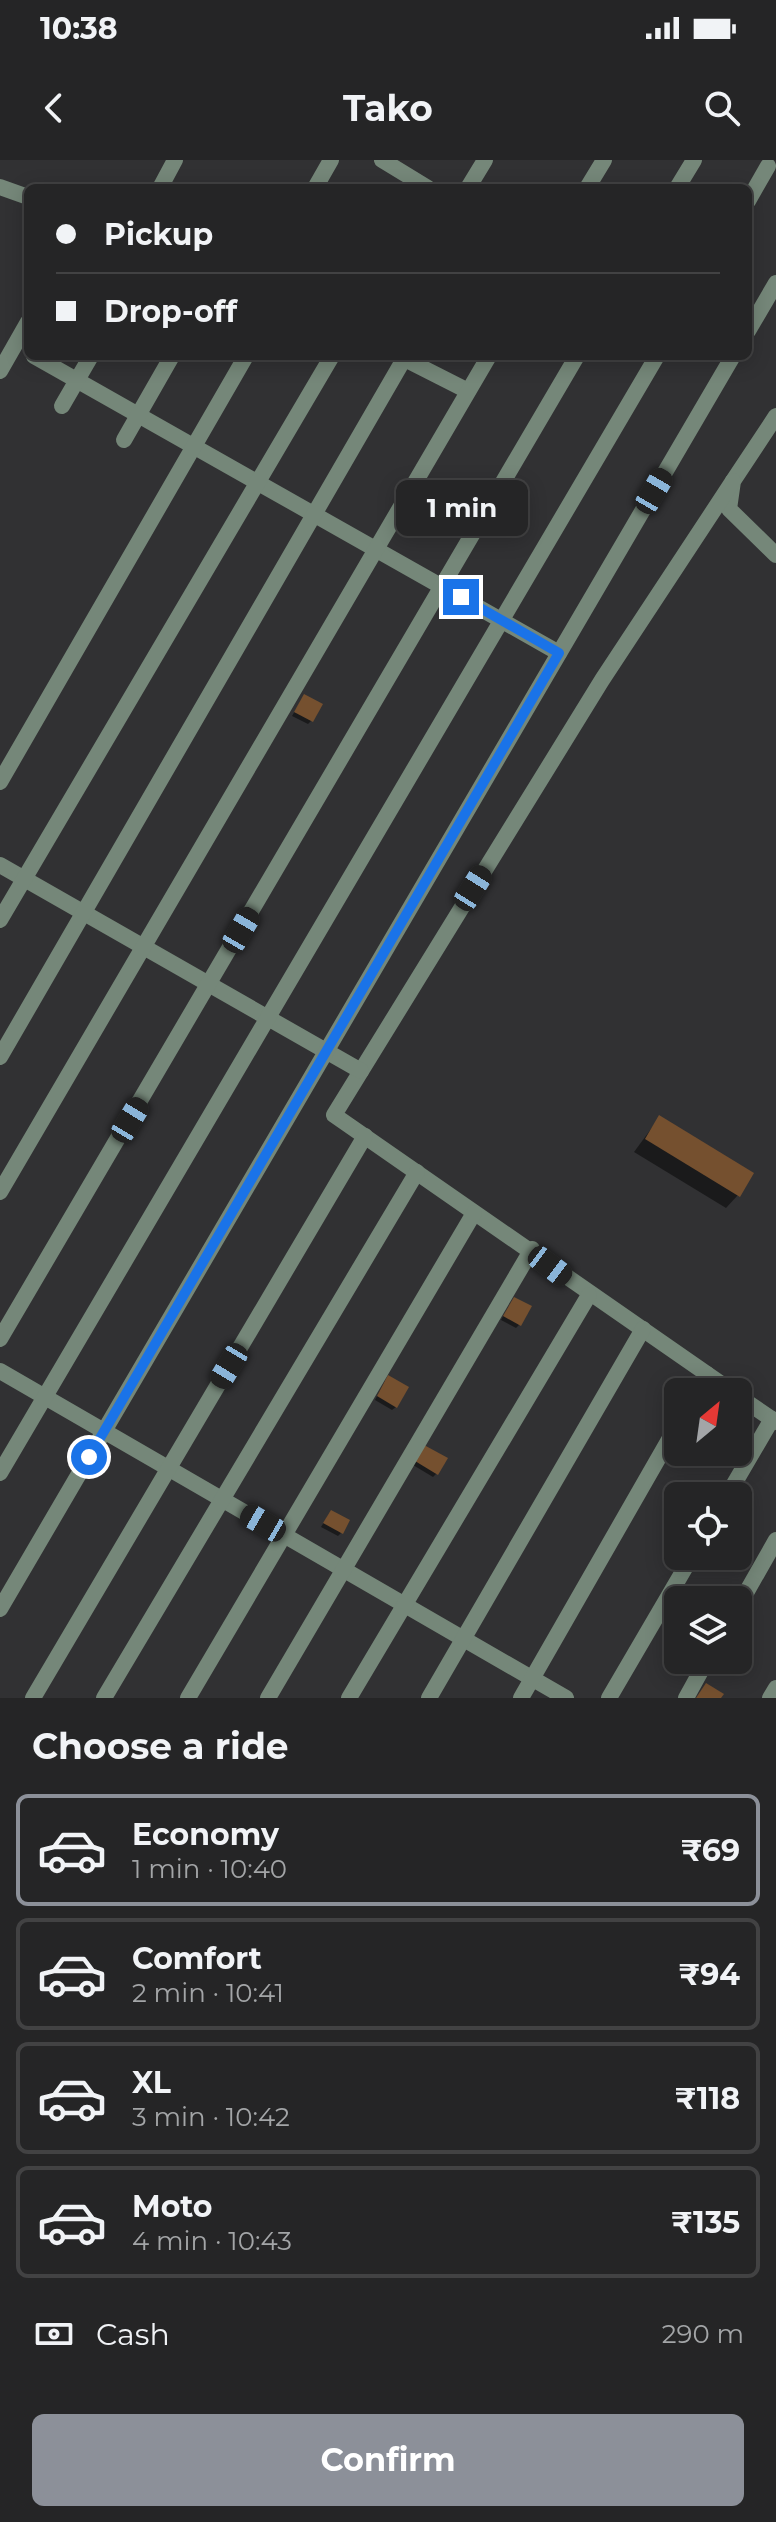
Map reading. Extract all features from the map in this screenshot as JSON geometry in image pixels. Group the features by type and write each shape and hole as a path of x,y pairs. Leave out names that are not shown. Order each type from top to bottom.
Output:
{"street":[{"path":"162,184 175,160"},
{"path":"317,184 331,160"},
{"path":"382,160 421,184"},
{"path":"470,184 485,160"},
{"path":"589,184 604,160"},
{"path":"679,184 694,160"},
{"path":"752,194 767,166"},
{"path":"0,187 24,196"},
{"path":"752,324 776,283"},
{"path":"0,371 22,349"},
{"path":"41,360 559,653"},
{"path":"62,406 89,360"},
{"path":"124,440 170,360"},
{"path":"0,782 244,360"},
{"path":"0,920 330,360"},
{"path":"0,1057 314,514 399,360"},
{"path":"407,360 468,391"},
{"path":"0,1192 487,360"},
{"path":"0,1339 575,360"},
{"path":"0,1473 655,360"},
{"path":"0,1609 731,360"},
{"path":"713,1378 589,1295 531,1250 334,1115 602,680 776,416"},
{"path":"733,481 729,509 776,555"},
{"path":"0,865 85,910 361,1071"},
{"path":"33,1698 365,1136"},
{"path":"104,1698 417,1172"},
{"path":"188,1698 474,1213"},
{"path":"268,1698 531,1250"},
{"path":"349,1698 589,1295"},
{"path":"429,1698 643,1329"},
{"path":"0,1371 566,1698"},
{"path":"705,1378 707,1374"},
{"path":"736,1482 774,1421 752,1406"},
{"path":"521,1698 664,1448"},
{"path":"750,1586 776,1540"},
{"path":"609,1698 684,1570"},
{"path":"686,1698 699,1674"},
{"path":"770,1698 776,1688"}],"building":[{"path":"304,694 323,704 313,722 294,712"},
{"path":"659,1115 754,1173 740,1197 645,1139"},
{"path":"514,1297 532,1306 521,1326 503,1316"},
{"path":"388,1375 409,1387 397,1408 377,1396"},
{"path":"424,1445 448,1458 438,1475 415,1461"},
{"path":"331,1510 350,1520 343,1534 323,1523"},
{"path":"706,1683 724,1694 721,1698 696,1698"}],"route":[{"path":"89,1457 559,653 461,597"}]}
